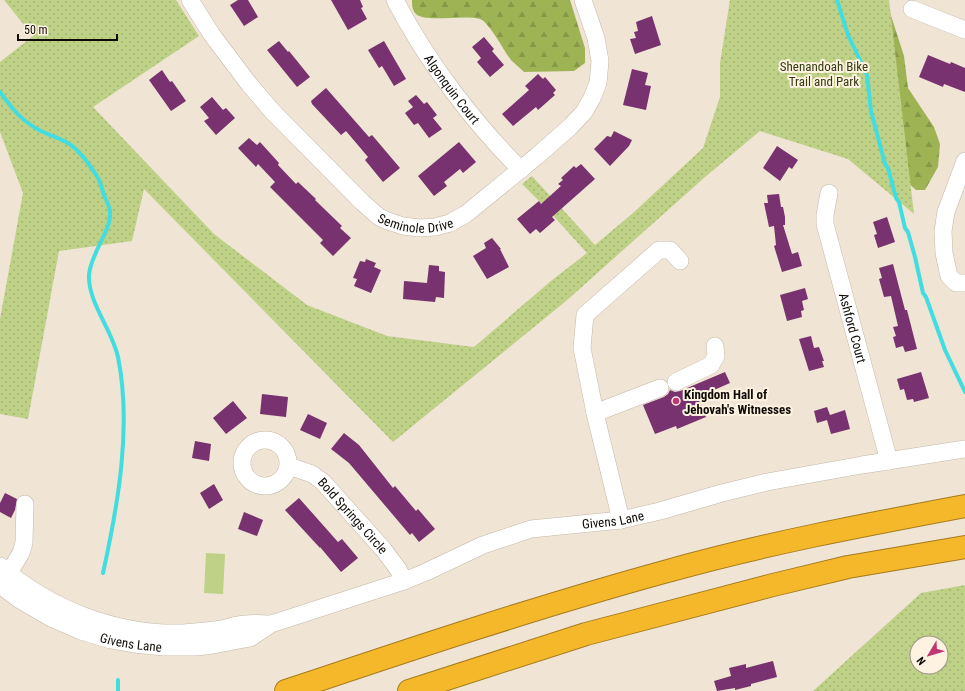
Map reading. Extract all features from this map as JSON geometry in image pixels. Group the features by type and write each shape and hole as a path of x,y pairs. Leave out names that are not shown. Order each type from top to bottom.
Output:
{"highway":[{"path":"286,691 523,614 665,571 761,547 838,530 965,506"},
{"path":"409,691 586,634 773,585 848,567 965,547"}],"street":[{"name":"Seminole Drive","path":"190,0 215,40 248,84 272,111 362,202 379,217 403,226 419,228 435,227 450,223 466,214 520,170 577,119 592,98 598,83 600,61 596,38 583,0"},
{"name":"Algonquin Court","path":"395,0 418,39 463,103 520,170"},
{"path":"912,9 965,30"},
{"path":"965,161 946,212 943,231 944,249 949,276 956,283 965,283"},
{"name":"Ashford Court","path":"829,194 825,224 889,461"},
{"path":"621,520 595,413 582,348 585,315 659,250 670,250 680,260"},
{"path":"676,382 711,365 716,356 715,346"},
{"path":"595,413 654,390"},
{"name":"Givens Lane","path":"3,575 35,609 60,622 99,636 134,644 178,647 230,643 250,638 271,624 404,581 483,545 531,530 621,520 660,511 745,487 823,472 965,450"},
{"name":"Bold Springs Circle","path":"289,466 312,474 323,482 383,549 398,568 404,581"},
{"path":"3,575 21,553 24,542 25,504"}],"green space":[{"name":"Shenandoah Bike Trail and Park","path":"4,0 176,0 199,36 93,107 214,234 307,305 387,336 474,347 551,281 587,253 522,184 532,176 595,245 633,213 703,148 720,97 720,63 730,0 889,0 914,214 848,159 760,131 705,177 566,301 393,442 144,189 132,241 59,251 28,419 0,414 0,319 23,193 0,132 0,62 33,36"},
{"path":"412,0 570,0 585,48 585,63 574,71 524,72 511,60 484,21 465,17 421,17 414,11"},
{"path":"886,0 904,56 908,88 934,127 940,144 938,167 925,190 916,190 901,177"},
{"path":"206,553 225,554 223,594 204,593"},
{"path":"965,585 965,691 813,691 921,593"}],"building":[{"path":"238,0 248,0 258,17 244,26 230,5"},
{"path":"331,0 360,0 363,7 361,8 367,19 348,30"},
{"path":"652,16 661,45 635,54 630,39 636,38 634,32 638,31 636,22"},
{"path":"484,37 494,49 492,51 504,65 490,77 477,62 481,58 472,47"},
{"path":"279,41 310,77 297,87 267,50"},
{"path":"384,41 406,79 394,86 382,66 379,68 368,50"},
{"path":"928,55 965,68 965,92 944,84 943,87 919,77"},
{"path":"632,69 648,73 645,85 651,86 646,110 623,105"},
{"path":"162,70 186,101 171,111 149,80"},
{"path":"538,74 543,79 545,77 556,90 553,93 555,95 538,110 536,107 513,126 502,114 529,90 525,86"},
{"path":"326,88 369,137 372,135 400,168 383,182 365,160 368,157 346,131 341,135 312,104 311,101"},
{"path":"416,95 424,104 427,102 437,115 433,118 442,129 429,138 418,123 414,125 405,113 413,107 408,101"},
{"path":"212,97 223,110 226,108 235,118 216,135 204,121 209,118 200,107"},
{"path":"614,131 632,140 629,146 610,166 594,149 607,136 611,137"},
{"path":"249,138 257,145 260,142 279,163 278,165 296,184 298,182 316,199 315,200 342,226 340,228 351,238 333,256 320,243 323,240 270,187 275,182 258,164 256,167 238,148"},
{"path":"459,142 476,162 463,173 460,169 444,182 447,186 434,196 418,176"},
{"path":"777,146 798,160 792,169 789,167 780,181 763,168"},
{"path":"581,164 595,179 552,217 555,220 540,233 536,229 530,234 517,219 539,201 541,204 561,186 558,184 563,180 561,178 574,166 576,168"},
{"path":"779,194 781,207 783,207 785,217 785,225 783,225 792,254 798,252 802,266 782,272 774,246 776,245 774,226 769,227 764,203 768,203 767,195"},
{"path":"887,217 895,242 878,248 874,235 877,234 873,222"},
{"path":"492,238 501,249 509,267 487,279 473,256 486,248 484,243"},
{"path":"366,259 376,263 374,267 381,270 371,293 354,286 357,279 353,278 360,261 365,262"},
{"path":"893,264 917,349 905,352 903,346 896,348 893,337 896,336 893,327 898,326 891,296 884,297 879,279 882,278 879,268"},
{"path":"429,265 439,266 439,271 445,272 444,298 436,297 435,302 403,299 404,281 427,283"},
{"path":"805,288 808,299 802,301 804,310 801,311 802,317 787,321 780,295"},
{"path":"811,336 814,348 819,347 824,361 822,361 824,367 809,371 799,339"},
{"name":"Kingdom Hall of Jehovah's Witnesses","path":"725,372 730,383 698,397 706,417 677,429 676,426 655,434 643,405 664,397 670,390 675,392 680,391"},
{"path":"921,372 929,398 914,402 913,399 907,400 904,389 900,390 897,379"},
{"path":"262,394 288,397 286,417 260,414"},
{"path":"233,401 247,418 226,434 213,418"},
{"path":"827,407 830,415 845,410 850,429 831,434 827,420 817,423 814,411"},
{"path":"308,414 327,423 320,439 300,430"},
{"path":"344,433 359,445 393,488 395,486 416,511 418,509 435,529 419,542 412,533 410,535 349,463 331,449"},
{"path":"195,441 211,444 209,461 192,458"},
{"path":"214,484 223,500 209,509 200,493"},
{"path":"5,493 17,499 15,510 11,518 0,512 0,503"},
{"path":"299,498 338,542 342,539 358,558 341,572 285,510"},
{"path":"244,512 263,520 257,536 238,529"},
{"path":"773,661 777,677 735,690 735,688 717,691 714,681 731,676 729,668 746,664 746,668"}],"waterway":[{"path":"837,0 848,35 867,75 871,111 885,164 888,168 896,198 899,202 905,228 908,232 923,293 926,297 945,350 965,392"},
{"path":"0,92 14,110 26,122 39,130 66,142 80,153 99,180 110,210 108,226 93,259 89,275 92,296 111,336 118,357 124,410 118,493 103,573"},
{"path":"118,680 118,691"}],"place":[{"name":"Kingdom Hall of Jehovah's Witnesses","path":"676,401"}]}
